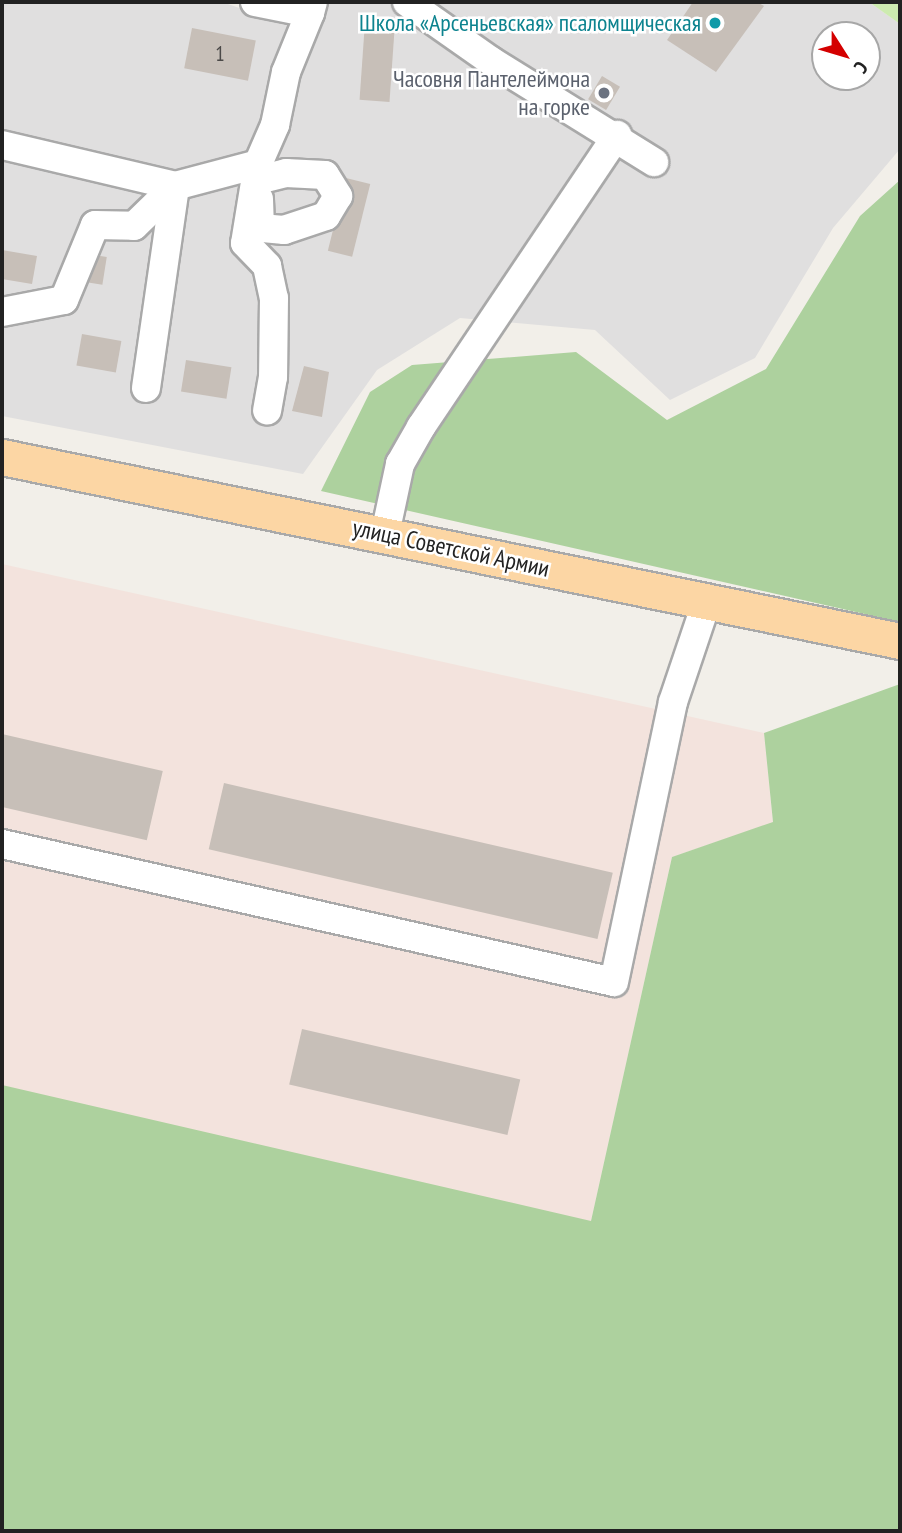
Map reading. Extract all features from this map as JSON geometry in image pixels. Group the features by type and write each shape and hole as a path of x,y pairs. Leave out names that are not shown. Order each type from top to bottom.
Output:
{"main road":[{"name":"улица Советской Армии","path":"2,457 900,641"}],"lane":[{"path":"255,2 312,8 286,72 275,125 258,172 245,243 267,266 274,298 273,377 267,411"},
{"path":"407,2 491,61 617,135 654,162"},
{"path":"385,534 400,464 421,427 617,135"},
{"path":"2,145 175,186 258,172"},
{"path":"2,312 64,300 94,225 134,226 175,186"},
{"path":"146,388 175,186"},
{"path":"2,844 614,982 673,702 707,601"}],"shaded area":[{"path":"2,2 222,2 254,13 275,2 869,2 900,24 900,149 833,228 755,358 670,400 595,330 460,318 377,370 303,474 2,416"},
{"path":"2,564 764,733 773,823 672,857 591,1221 2,1531"}],"green space":[{"path":"869,2 900,2 900,24"},
{"path":"900,180 900,622 321,491 370,392 412,365 576,352 667,420 766,369 860,216"},
{"path":"900,684 900,1531 2,1531 2,1085 591,1221 672,857 773,822 764,733"}],"building":[{"name":"Школа «Арсеньевская» псаломщическая","path":"693,2 757,2 764,6 716,72 667,40"},
{"path":"365,22 395,24 389,102 360,100"},
{"path":"192,28 256,40 248,81 184,68"},
{"name":"Часовня Пантелеймона на горке","path":"602,76 620,87 606,110 588,99"},
{"path":"346,178 370,184 352,257 328,251"},
{"path":"2,250 37,256 32,284 2,279"},
{"path":"88,254 107,257 102,285 84,282"},
{"path":"82,334 121,341 116,372 76,366"},
{"path":"186,360 231,367 226,399 181,392"},
{"path":"304,366 329,372 322,417 292,411"},
{"path":"2,734 163,771 147,840 2,807"},
{"path":"224,783 613,873 597,939 209,849"},
{"path":"302,1029 520,1079 507,1135 289,1085"}],"place":[{"name":"Школа «Арсеньевская» псаломщическая","path":"715,23"},
{"name":"Часовня Пантелеймона на горке","path":"604,93"}]}
